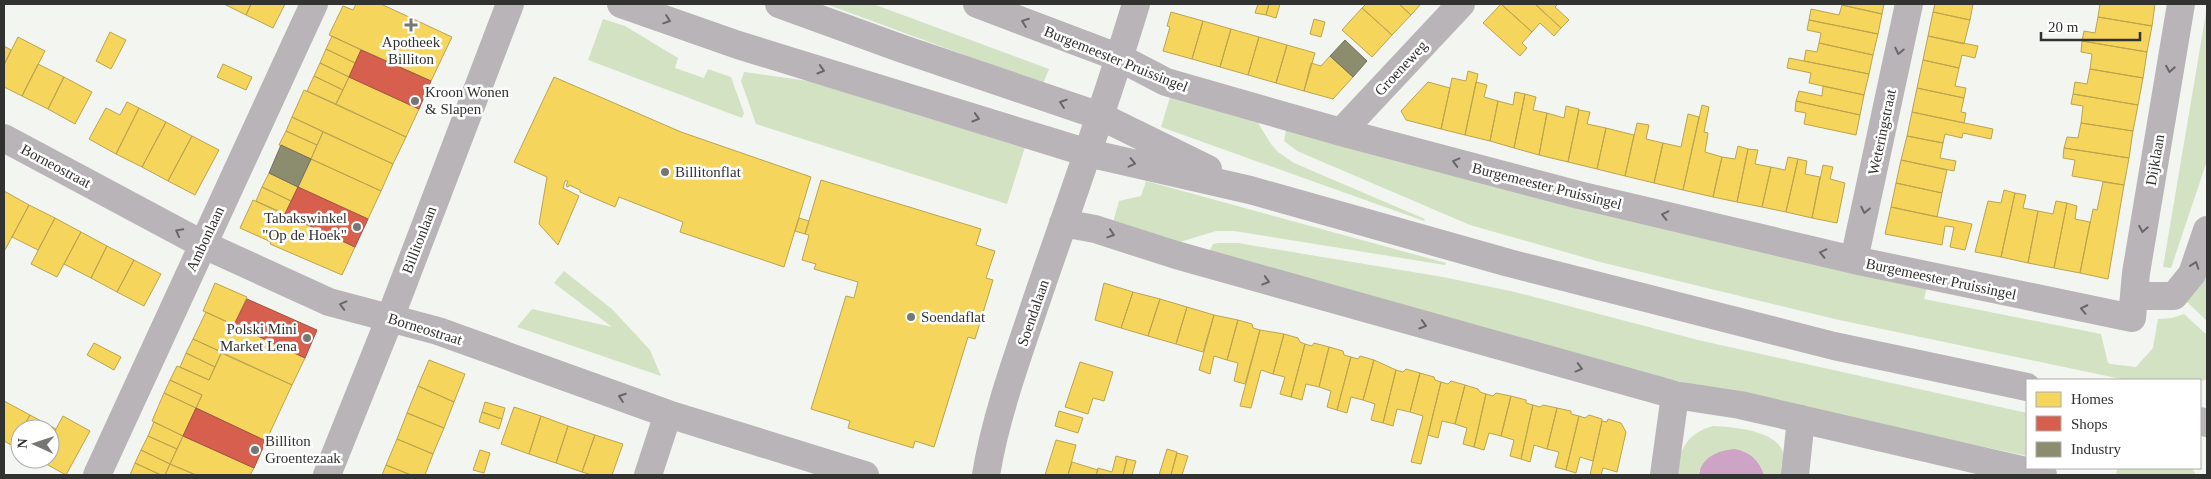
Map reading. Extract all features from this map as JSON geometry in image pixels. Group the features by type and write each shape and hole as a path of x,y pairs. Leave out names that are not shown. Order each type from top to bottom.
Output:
{"street":[{"name":"Ambonlaan","path":"97,475 314,4"},
{"name":"Billitonlaan","path":"327,475 390,318 483,69 510,4"},
{"path":"621,4 738,45 1088,152 1250,190 1509,264 1824,344 2026,387"},
{"path":"779,4 900,48 1100,116 1250,190"},
{"name":"Burgemeester Pruissingel","path":"977,4 1120,58 1166,82 1342,132 1579,195 1854,260 2133,307 2174,296 2192,274 2207,230"},
{"name":"Soendalaan","path":"986,475 990,451 1023,341 1120,58 1136,4"},
{"name":"Groeneweg","path":"1342,132 1461,4"},
{"name":"Weteringstraat","path":"1854,260 1909,4"},
{"name":"Dijklaan","path":"2133,307 2136,273 2181,4"},
{"name":"Borneostraat","path":"4,138 202,244 329,302 438,331 668,414 865,475"},
{"path":"1063,223 1095,230 1176,255 1675,394 1740,405 1801,419 1990,469 2043,475"},
{"path":"1664,475 1675,394"},
{"path":"648,475 668,414"},
{"path":"1795,475 1801,419"}],"green space":[{"path":"826,4 873,4 1049,69 1043,84"},
{"path":"2207,7 2207,161 2171,268 2163,267"},
{"path":"603,19 625,26 678,58 675,68 704,78 708,69 731,77 744,113 742,118 588,60"},
{"path":"744,72 816,82 920,116 1025,147 1007,204 756,124 741,81"},
{"path":"1171,94 1255,118 1271,144 1278,152 1294,163 1425,219 1424,221 1161,127"},
{"path":"1286,130 1557,201 1559,204 1927,287 1924,299 2101,334 2108,363 2111,364 2136,367 2153,348 2158,319 2172,318 2184,314 2207,335 2207,379 2201,382 2201,379 2121,379 1839,320 1600,262 1470,225 1297,151 1284,141"},
{"path":"1146,181 1446,263 1445,265 1234,231 1216,231 1180,242 1112,226 1119,201 1141,196"},
{"path":"1238,243 1443,277 1515,292 1698,340 2026,413 2026,456 1622,369 1209,252 1213,244"},
{"path":"2207,261 2207,321 2185,300"},
{"path":"564,271 612,309 650,350 661,376 517,327 532,309 612,327 554,283"},
{"path":"1713,426 1730,427 1760,433 1769,437 1776,442 1784,454 1785,475 1764,475 1753,458 1745,452 1735,449 1699,471 1699,475 1676,475 1679,458 1686,444 1697,433"},
{"path":"2117,469 2193,469 2196,475 2116,475"}],"shaded area":[{"path":"1735,449 1745,452 1753,458 1764,475 1699,475 1703,463 1707,459 1717,453"}],"building: Homes":[{"path":"224,4 251,4 246,15"},
{"path":"251,4 285,4 273,28 246,15"},
{"path":"356,4 381,4 452,37 431,81 329,35 343,6 353,10"},
{"path":"1258,4 1269,4 1266,15 1255,13"},
{"path":"1269,4 1280,4 1276,18 1266,15"},
{"path":"1366,4 1399,4 1411,15 1392,35 1362,8"},
{"path":"1399,4 1421,4 1411,15"},
{"path":"1501,4 1535,4 1561,28 1554,36 1540,23 1532,32"},
{"path":"1501,4 1532,32 1522,43 1527,48 1520,56 1483,23"},
{"path":"1535,4 1558,4 1555,7 1569,20 1561,28"},
{"path":"1842,4 1884,4 1882,14"},
{"path":"1935,4 1973,4 1970,20 1933,12"},
{"path":"2100,4 2155,4 2152,26 2098,17"},
{"path":"1842,5 1882,14 1878,34 1809,20 1811,9 1839,15"},
{"path":"1362,8 1392,35 1372,57 1342,30"},
{"path":"1171,12 1203,21 1192,59 1163,51 1170,27 1167,26"},
{"path":"1933,12 1970,20 1964,44 1928,36"},
{"path":"2098,17 2152,26 2147,52 2082,41 2084,31 2095,33"},
{"path":"1314,19 1325,22 1321,37 1310,34"},
{"path":"1809,20 1878,34 1873,55 1819,43 1821,33 1807,30"},
{"path":"1203,21 1231,29 1220,67 1192,59"},
{"path":"1231,29 1259,37 1248,75 1220,67"},
{"path":"110,32 126,40 111,69 96,61"},
{"path":"332,36 361,50 355,63 326,49"},
{"path":"1928,36 1978,46 1975,58 1962,55 1959,68 1923,60"},
{"path":"18,37 45,51 22,96 4,87 4,65"},
{"path":"1259,37 1287,45 1276,83 1248,75"},
{"path":"2082,41 2147,52 2143,78 2090,69 2092,54 2081,52"},
{"path":"1819,43 1873,55 1869,74 1804,61 1806,50 1817,52"},
{"path":"1287,45 1315,53 1304,91 1276,83"},
{"path":"4,46 11,50 4,65"},
{"path":"326,49 355,63 349,77 320,63"},
{"path":"1330,56 1353,77 1333,99 1304,91 1311,63 1321,66"},
{"path":"1789,58 1869,74 1864,95 1809,83 1811,73 1787,68"},
{"path":"1923,60 1959,68 1955,86 1966,88 1964,98 1917,88"},
{"path":"320,63 349,77 343,90 314,76"},
{"path":"38,64 64,77 48,109 22,96"},
{"path":"223,64 252,77 246,90 217,77"},
{"path":"2090,69 2143,78 2138,105 2073,94 2075,82 2087,84"},
{"path":"1468,71 1478,74 1465,135 1441,129 1452,78 1466,81"},
{"path":"314,76 343,90 336,104 307,91"},
{"path":"64,77 92,92 75,124 48,109"},
{"path":"349,77 419,109 406,137 336,104"},
{"name":"Billitonflat","path":"554,77 681,132 811,177 784,267 680,232 683,222 619,197 615,207 580,192 580,190 569,185 568,187 566,186 568,181 565,181 563,188 579,196 558,245 539,224 547,177 514,162"},
{"path":"1428,82 1450,88 1441,129 1406,120 1401,111"},
{"path":"1476,82 1487,85 1484,97 1498,101 1490,141 1465,135"},
{"path":"1823,86 1864,95 1860,115 1796,101 1799,91 1822,96"},
{"path":"1917,88 1964,98 1961,112 1966,113 1964,123 1912,112"},
{"path":"304,90 406,137 393,164 292,117"},
{"path":"1515,92 1525,94 1514,148 1490,141 1498,101 1513,105"},
{"path":"1525,94 1536,97 1533,110 1547,113 1539,155 1514,148"},
{"path":"2073,94 2138,105 2133,131 2081,123 2083,106 2071,104"},
{"path":"1796,101 1860,115 1856,135 1804,124 1806,113 1795,111"},
{"path":"127,102 139,108 116,154 89,139 106,108 120,115"},
{"path":"1702,105 1709,107 1704,132 1708,133 1705,152 1722,157 1713,197 1683,190"},
{"path":"1566,106 1579,109 1568,162 1539,155 1547,113 1564,118"},
{"path":"139,108 166,122 142,167 116,154"},
{"path":"1579,110 1590,112 1587,124 1606,128 1597,169 1568,162"},
{"path":"1912,112 1993,129 1991,139 1963,133 1962,138 1945,134 1943,143 1907,136"},
{"path":"1688,114 1699,117 1683,190 1654,183 1663,143 1681,147"},
{"path":"292,117 323,132 317,145 286,131"},
{"path":"166,122 192,136 168,181 142,167"},
{"path":"1637,123 1649,125 1646,139 1663,143 1654,183 1625,176"},
{"path":"2081,123 2133,131 2129,158 2064,148 2067,137 2078,138"},
{"path":"1606,128 1634,135 1625,176 1597,169"},
{"path":"286,131 317,145 311,159 279,145"},
{"path":"323,132 393,164 381,191 311,159"},
{"path":"192,136 219,150 195,195 168,181"},
{"path":"1907,136 1943,143 1940,158 1956,161 1954,171 1901,160"},
{"path":"1738,146 1748,149 1737,202 1713,197 1722,157 1735,159"},
{"path":"2064,148 2129,158 2124,185 2072,176 2075,160 2063,158"},
{"path":"1748,149 1758,150 1755,164 1771,167 1762,207 1737,202"},
{"path":"1788,157 1798,159 1786,212 1762,207 1771,167 1785,170"},
{"path":"311,159 381,191 368,219 298,187"},
{"path":"1798,159 1807,161 1805,174 1820,177 1812,218 1786,212"},
{"path":"1901,160 1947,170 1942,193 1896,183"},
{"path":"1823,165 1833,167 1830,179 1845,183 1837,223 1812,218"},
{"path":"269,173 298,187 291,201 262,187"},
{"name":"Soendaflat","path":"821,180 981,229 976,245 995,251 986,278 993,280 975,339 968,337 934,447 915,441 913,448 848,428 850,421 811,409 846,296 854,298 858,282 814,269 816,264 802,260 809,235 805,234"},
{"path":"2103,182 2124,185 2108,279 2080,273 2093,209 2097,210"},
{"path":"1896,183 1942,193 1937,217 1891,207"},
{"path":"262,187 291,201 285,214 256,201"},
{"path":"2004,190 2015,193 2001,257 1975,252 1988,201 2001,203"},
{"path":"4,191 29,205 5,250 4,249"},
{"path":"2015,193 2026,195 2023,208 2038,211 2028,263 2001,257"},
{"path":"253,200 355,247 342,275 270,244 271,242 240,228"},
{"path":"2056,201 2067,203 2054,268 2028,263 2038,211 2053,214"},
{"path":"2067,203 2077,206 2075,219 2090,222 2080,273 2054,268"},
{"path":"29,205 55,218 38,250 12,237"},
{"path":"1891,207 1972,224 1965,250 1950,247 1954,227 1945,226 1942,245 1885,234"},
{"path":"55,218 81,232 57,277 31,264"},
{"path":"799,218 809,221 805,234 795,231"},
{"path":"81,232 107,246 91,278 64,264"},
{"path":"107,246 134,260 117,292 91,278"},
{"path":"134,260 161,274 144,306 117,292"},
{"path":"215,283 247,297 234,325 203,311"},
{"path":"1104,283 1133,292 1121,328 1095,320"},
{"path":"1133,292 1160,299 1148,336 1121,328"},
{"path":"1160,299 1187,307 1176,344 1148,336"},
{"path":"1187,307 1214,315 1203,352 1176,344"},
{"path":"206,312 305,358 292,385 193,339"},
{"path":"1214,315 1238,320 1227,360 1214,356 1210,374 1199,370"},
{"path":"1238,320 1252,324 1253,328 1260,330 1245,384 1234,381 1238,363 1227,360"},
{"path":"1260,330 1284,334 1273,374 1261,370 1251,408 1240,406"},
{"path":"1284,334 1298,338 1300,342 1305,344 1291,397 1280,394 1285,377 1273,374"},
{"path":"193,339 222,352 215,367 186,353"},
{"path":"94,343 121,357 114,370 87,355"},
{"path":"1314,343 1329,347 1319,387 1306,384 1302,400 1291,397 1305,344 1312,346"},
{"path":"1329,347 1343,351 1344,355 1351,357 1337,410 1327,407 1331,391 1319,387"},
{"path":"186,353 215,367 209,380 180,367"},
{"path":"221,353 292,385 266,441 196,408 202,395 170,380 177,366 209,380"},
{"path":"1360,356 1374,360 1363,400 1351,397 1347,413 1337,410 1351,357 1358,359"},
{"path":"429,360 465,374 454,402 418,386"},
{"path":"1374,360 1396,370 1383,423 1371,420 1375,404 1363,400"},
{"path":"1080,362 1113,372 1104,401 1093,398 1088,414 1065,407"},
{"path":"1406,369 1420,373 1410,412 1397,409 1393,426 1383,423 1396,370 1403,372"},
{"path":"1420,373 1434,377 1435,380 1441,382 1421,464 1411,462 1423,416 1410,412"},
{"path":"170,380 202,395 196,408 164,393"},
{"path":"1451,381 1465,385 1455,424 1442,421 1438,438 1428,435 1441,382 1448,384"},
{"path":"1465,385 1486,394 1474,447 1463,444 1467,428 1455,424"},
{"path":"418,386 454,402 444,428 407,413"},
{"path":"164,393 196,408 183,436 152,421"},
{"path":"1496,393 1511,396 1501,436 1489,433 1484,450 1474,447 1486,394 1493,396"},
{"path":"1511,396 1526,400 1526,403 1533,405 1521,459 1510,456 1514,440 1501,436"},
{"path":"4,401 30,415 28,419 10,419 10,444 4,441"},
{"path":"485,402 505,408 502,419 482,412"},
{"path":"1533,405 1557,408 1547,449 1534,445 1530,462 1521,459"},
{"path":"514,407 541,416 529,454 501,444"},
{"path":"1557,408 1571,411 1571,414 1579,416 1566,470 1555,467 1559,452 1547,449"},
{"path":"1059,411 1083,418 1078,433 1055,426"},
{"path":"482,412 502,419 499,429 479,422"},
{"path":"407,413 444,428 433,454 397,439"},
{"path":"30,415 37,419 28,419"},
{"path":"1589,415 1602,419 1593,461 1580,457 1576,473 1566,470 1579,416 1585,418"},
{"path":"63,416 90,431 66,475 55,469 60,469 60,422"},
{"path":"541,416 568,426 556,463 529,454"},
{"path":"1608,419 1621,423 1626,432 1617,472 1603,468 1601,475 1590,475 1602,421 1607,422"},
{"path":"154,422 183,436 177,449 148,436"},
{"path":"568,426 595,435 582,472 556,463"},
{"path":"595,435 623,444 612,475 592,475 582,472"},
{"path":"148,436 177,449 170,464 141,450"},
{"path":"183,436 254,468 250,475 196,475 170,464"},
{"path":"397,439 433,454 425,475 411,475 386,465"},
{"path":"1056,440 1076,445 1068,475 1045,475"},
{"path":"1167,449 1177,452 1171,475 1159,475"},
{"path":"141,450 170,464 165,475 135,463"},
{"path":"480,450 490,453 484,473 473,470"},
{"path":"1177,453 1188,456 1182,475 1171,475"},
{"path":"1116,456 1127,459 1123,475 1096,475 1098,468 1112,472"},
{"path":"1127,459 1136,461 1132,475 1123,475"},
{"path":"1072,462 1098,470 1096,475 1068,475"},
{"path":"135,463 161,475 130,475"},
{"path":"170,464 196,475 165,475"},
{"path":"386,465 411,475 382,475"}],"building: Shops":[{"path":"361,50 431,81 419,109 349,77"},
{"path":"298,187 368,219 355,247 285,214"},
{"path":"247,299 317,330 305,358 234,325"},
{"path":"196,408 266,441 254,468 183,436"}],"building: Industry":[{"path":"1345,40 1367,61 1353,77 1330,56"},
{"path":"281,145 311,159 298,187 269,173"}],"place":[{"name":"Apotheek Billiton","path":"411,25"},
{"name":"Kroon Wonen & Slapen","path":"415,101"},
{"name":"Billitonflat","path":"665,172"},
{"name":"Tabakswinkel \"Op de Hoek\"","path":"357,227"},
{"name":"Soendaflat","path":"911,317"},
{"name":"Polski Mini Market Lena","path":"307,338"},
{"name":"Billiton Groentezaak","path":"255,450"}]}
